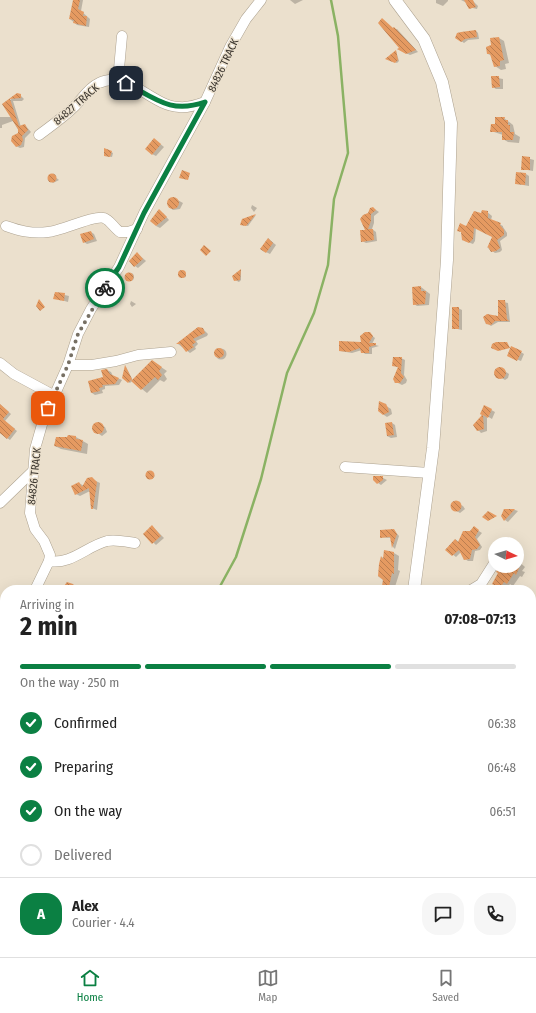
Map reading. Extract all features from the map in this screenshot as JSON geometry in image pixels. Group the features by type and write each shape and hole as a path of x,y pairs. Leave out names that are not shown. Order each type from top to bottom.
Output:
{"street":[{"name":"84826 TRACK","path":"49,562 49,550 35,529 30,513 35,449 43,420 53,395 68,365 78,334 91,309 119,267 137,229 205,102 230,47 246,19 261,0"},
{"path":"395,0 424,39 442,82 451,123 447,260 433,448 415,585"},
{"path":"122,36 118,80 164,104 177,107 194,106 205,102"},
{"name":"84827 TRACK","path":"39,135 68,113 94,85 101,82 118,80"},
{"path":"6,226 28,234 48,232 70,227 87,220 101,217 120,232 128,232 137,229"},
{"path":"68,365 92,365 138,355 171,352"},
{"path":"0,363 14,374 53,395"},
{"path":"345,467 429,473"},
{"path":"0,503 32,472"},
{"path":"38,585 49,562 66,560 107,541 135,543"},
{"path":"479,585 488,573"}],"building":[{"path":"73,0 80,0 78,9 84,12 83,16 87,16 86,26 73,23 74,20 69,19"},
{"path":"464,0 473,0 476,7 469,9"},
{"path":"382,18 393,28 394,27 416,50 406,54 397,49 399,48 378,23"},
{"path":"476,30 477,37 465,39 461,42 455,38 457,33"},
{"path":"499,37 504,60 500,61 500,66 494,67 490,54 487,54 486,47 491,45 490,38"},
{"path":"396,50 398,60 395,63 385,59"},
{"path":"491,76 499,76 500,87 492,88"},
{"path":"17,93 21,94 21,98 10,99 19,126 25,124 28,130 22,136 23,140 21,145 16,147 11,141 12,136 18,133 18,129 2,104"},
{"path":"495,117 505,117 504,120 508,120 510,132 514,132 513,140 502,140 502,132 490,132 491,124 495,124"},
{"path":"154,138 161,144 152,155 145,149"},
{"path":"104,148 112,151 110,157 104,156"},
{"path":"522,156 530,157 530,170 521,170"},
{"path":"182,170 190,173 188,180 179,178"},
{"path":"516,172 526,173 525,185 515,184"},
{"path":"52,173 57,178 52,183 47,178"},
{"path":"173,197 177,199 179,203 177,207 173,209 169,207 167,203 169,199"},
{"path":"373,207 376,210 371,214 371,221 368,229 373,229 374,240 361,242 360,230 365,230 360,219 363,215 368,213 370,208"},
{"path":"159,209 167,217 156,226 150,221"},
{"path":"482,210 488,211 488,218 501,223 500,225 504,230 504,235 497,240 500,248 496,251 491,252 488,247 487,248 492,237 474,228 473,239 469,243 462,240 461,232 457,231 460,223 466,226 474,211 481,213"},
{"path":"256,214 246,226 240,225 242,219"},
{"path":"91,231 94,239 83,243 80,234"},
{"path":"268,238 273,243 266,253 260,249"},
{"path":"204,245 211,251 206,256 200,250"},
{"path":"137,252 143,259 134,267 129,261"},
{"path":"241,269 240,280 234,281 232,276"},
{"path":"180,270 184,270 186,274 184,278 180,278 178,276 178,272"},
{"path":"127,273 131,273 133,277 131,281 127,281 125,279 125,275"},
{"path":"421,286 421,291 426,291 425,304 413,305 412,287"},
{"path":"55,292 65,293 64,301 53,299"},
{"path":"39,299 45,307 40,311 36,306"},
{"path":"498,300 505,300 507,319 509,321 495,321 491,325 486,324 483,317 487,314 498,316"},
{"path":"452,307 459,307 459,329 452,329"},
{"path":"198,327 203,328 205,333 193,339 196,342 192,345 194,347 186,352 180,344 176,344"},
{"path":"365,332 370,332 373,336 369,343 376,343 376,345 369,347 369,353 361,353 360,348 349,352 339,351 339,341 361,342 360,336"},
{"path":"496,342 507,342 510,348 498,351 491,348 492,344"},
{"path":"511,346 522,351 517,361 507,356"},
{"path":"217,348 221,348 223,349 223,357 217,358 214,355 214,351"},
{"path":"393,357 402,357 401,373 404,377 400,383 395,383 393,379 398,367 392,366"},
{"path":"152,360 162,367 159,371 162,375 158,380 155,377 141,390 131,381"},
{"path":"125,365 132,379 128,383 122,378"},
{"path":"498,367 502,367 506,373 502,379 498,379 494,375 494,371"},
{"path":"107,369 110,374 119,378 115,384 102,385 103,387 99,388 100,391 91,393 88,381 103,377 101,370"},
{"path":"379,401 386,404 389,412 383,415 378,411"},
{"path":"0,404 9,412 3,419 15,429 7,439 0,433"},
{"path":"484,405 492,409 488,418 483,415 484,429 477,431 473,425 482,415 480,414"},
{"path":"96,422 100,422 104,428 100,434 96,434 92,430 92,426"},
{"path":"392,422 394,435 387,436 385,423"},
{"path":"68,435 76,436 76,439 83,440 81,451 54,446 56,437 67,437"},
{"path":"148,471 152,471 154,475 152,479 148,479 146,477 146,473"},
{"path":"373,476 383,476 383,480 377,484 373,480"},
{"path":"92,477 97,482 93,509 91,509 89,488 75,495 71,486 79,482 82,487 87,478"},
{"path":"454,501 458,501 460,502 460,510 454,511 451,508 451,504"},
{"path":"504,509 515,509 504,521 501,516"},
{"path":"488,511 497,516 488,521 482,517"},
{"path":"152,525 161,536 152,544 143,534"},
{"path":"474,526 479,530 475,537 480,545 477,549 472,550 470,559 464,560 459,550 452,556 445,550 455,539 458,542 463,531 470,531"},
{"path":"394,529 397,534 392,548 390,537 380,538 380,530"},
{"path":"384,550 394,552 394,574 392,573 389,585 382,585 383,580 378,576 381,556 383,559"},
{"path":"498,573 514,573 507,584 504,582 502,585 492,584"},
{"path":"67,582 74,585 65,585"}],"waterway":[{"path":"221,585 236,557 261,479 287,373 314,313 328,265 334,199 348,153 338,36 331,0"}],"way so far":[{"path":"48,408 68,365 78,334 91,309 105,288"}],"route":[{"path":"105,288 119,267 144,213 205,102 188,107 177,107 164,104 126,83"}]}
